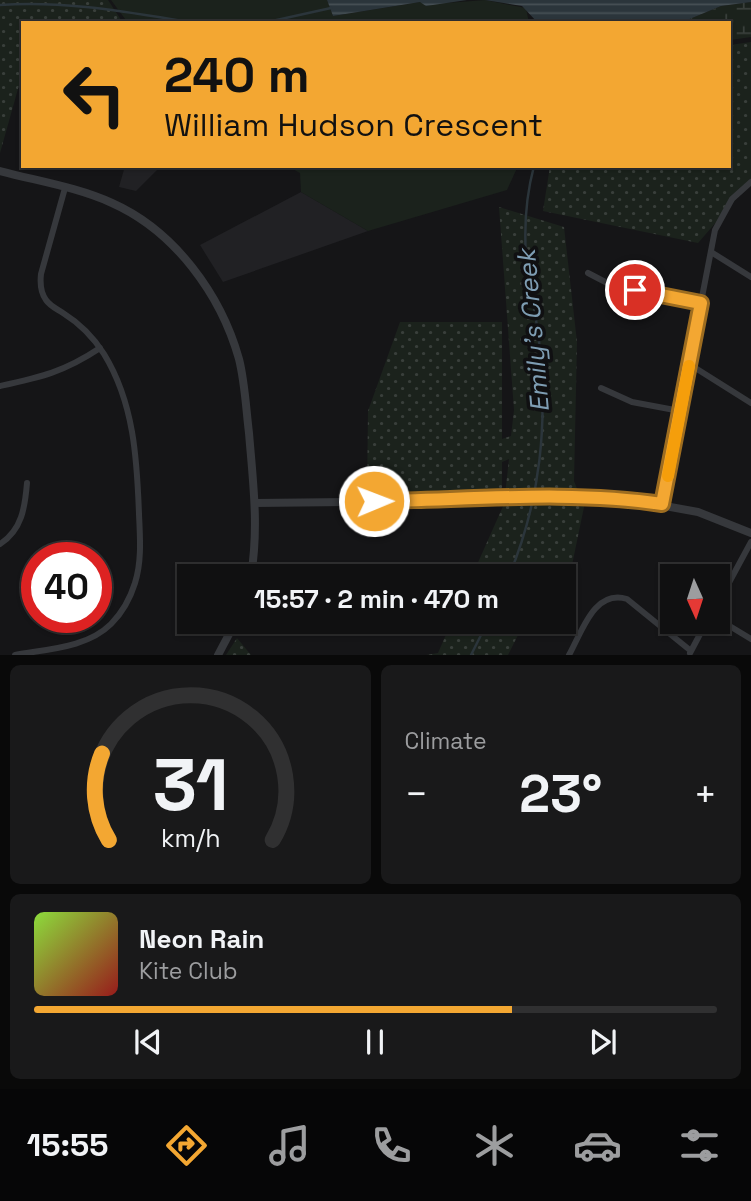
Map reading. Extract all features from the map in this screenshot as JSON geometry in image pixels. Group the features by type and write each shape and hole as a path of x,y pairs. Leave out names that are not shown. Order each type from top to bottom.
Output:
{"street":[{"path":"0,171 103,199 138,217 180,253 207,288 228,327 241,370 255,503 256,536 252,564"},
{"path":"662,504 715,230 722,214 737,193 751,182"},
{"path":"15,655 75,643 97,635 120,613 136,582 140,555 134,436 117,380 100,348 79,325 46,300 41,288 41,274 65,188"},
{"path":"711,252 751,277"},
{"path":"588,274 613,286 701,303"},
{"path":"0,386 58,372 75,365 100,348"},
{"path":"689,364 751,403"},
{"path":"601,388 632,402 680,411"},
{"path":"0,544 11,536 18,526 25,507 27,483"},
{"path":"255,503 626,499 662,504 709,516 751,533"},
{"path":"730,581 751,542"},
{"path":"569,655 595,608 601,601 618,596 627,599 690,653 700,634"},
{"path":"730,626 751,639"},
{"path":"218,655 229,634"}],"shaded area":[{"path":"327,0 467,0 426,6 420,2 333,16"},
{"path":"485,0 751,0 721,6 685,21 536,21 522,6"},
{"path":"124,168 159,168 136,191 119,187"},
{"path":"301,192 368,231 223,282 200,245"}],"green space":[{"path":"0,0 108,0 122,21 21,21 21,78 0,153"},
{"path":"111,0 327,0 333,16 420,2 433,4 485,0 526,8 529,21 127,21"},
{"path":"751,2 751,37 731,40 731,21 685,21 721,6"},
{"path":"751,42 751,182 698,243 543,211 550,168 731,168 731,45"},
{"path":"291,168 517,168 507,190 368,231 301,192 300,173"},
{"path":"499,207 564,227 577,342 574,481 584,507 572,564 477,564 504,504 509,459 502,462 502,491 367,493 368,411 400,322 502,322 502,439 511,436 514,410"},
{"path":"446,634 518,634 508,655 426,655 438,653"},
{"path":"237,638 251,655 226,655"}],"waterway":[{"path":"0,5 74,6 183,21"},
{"path":"272,21 331,8"},
{"name":"Emily's Creek","path":"514,564 535,489 542,431 542,371 525,245 527,200 534,168"},
{"name":"Emily's Creek","path":"471,655 482,634"}],"slow traffic":[{"path":"668,476 689,366"}],"route":[{"path":"374,501 590,498 662,504 701,303 635,290"}]}
